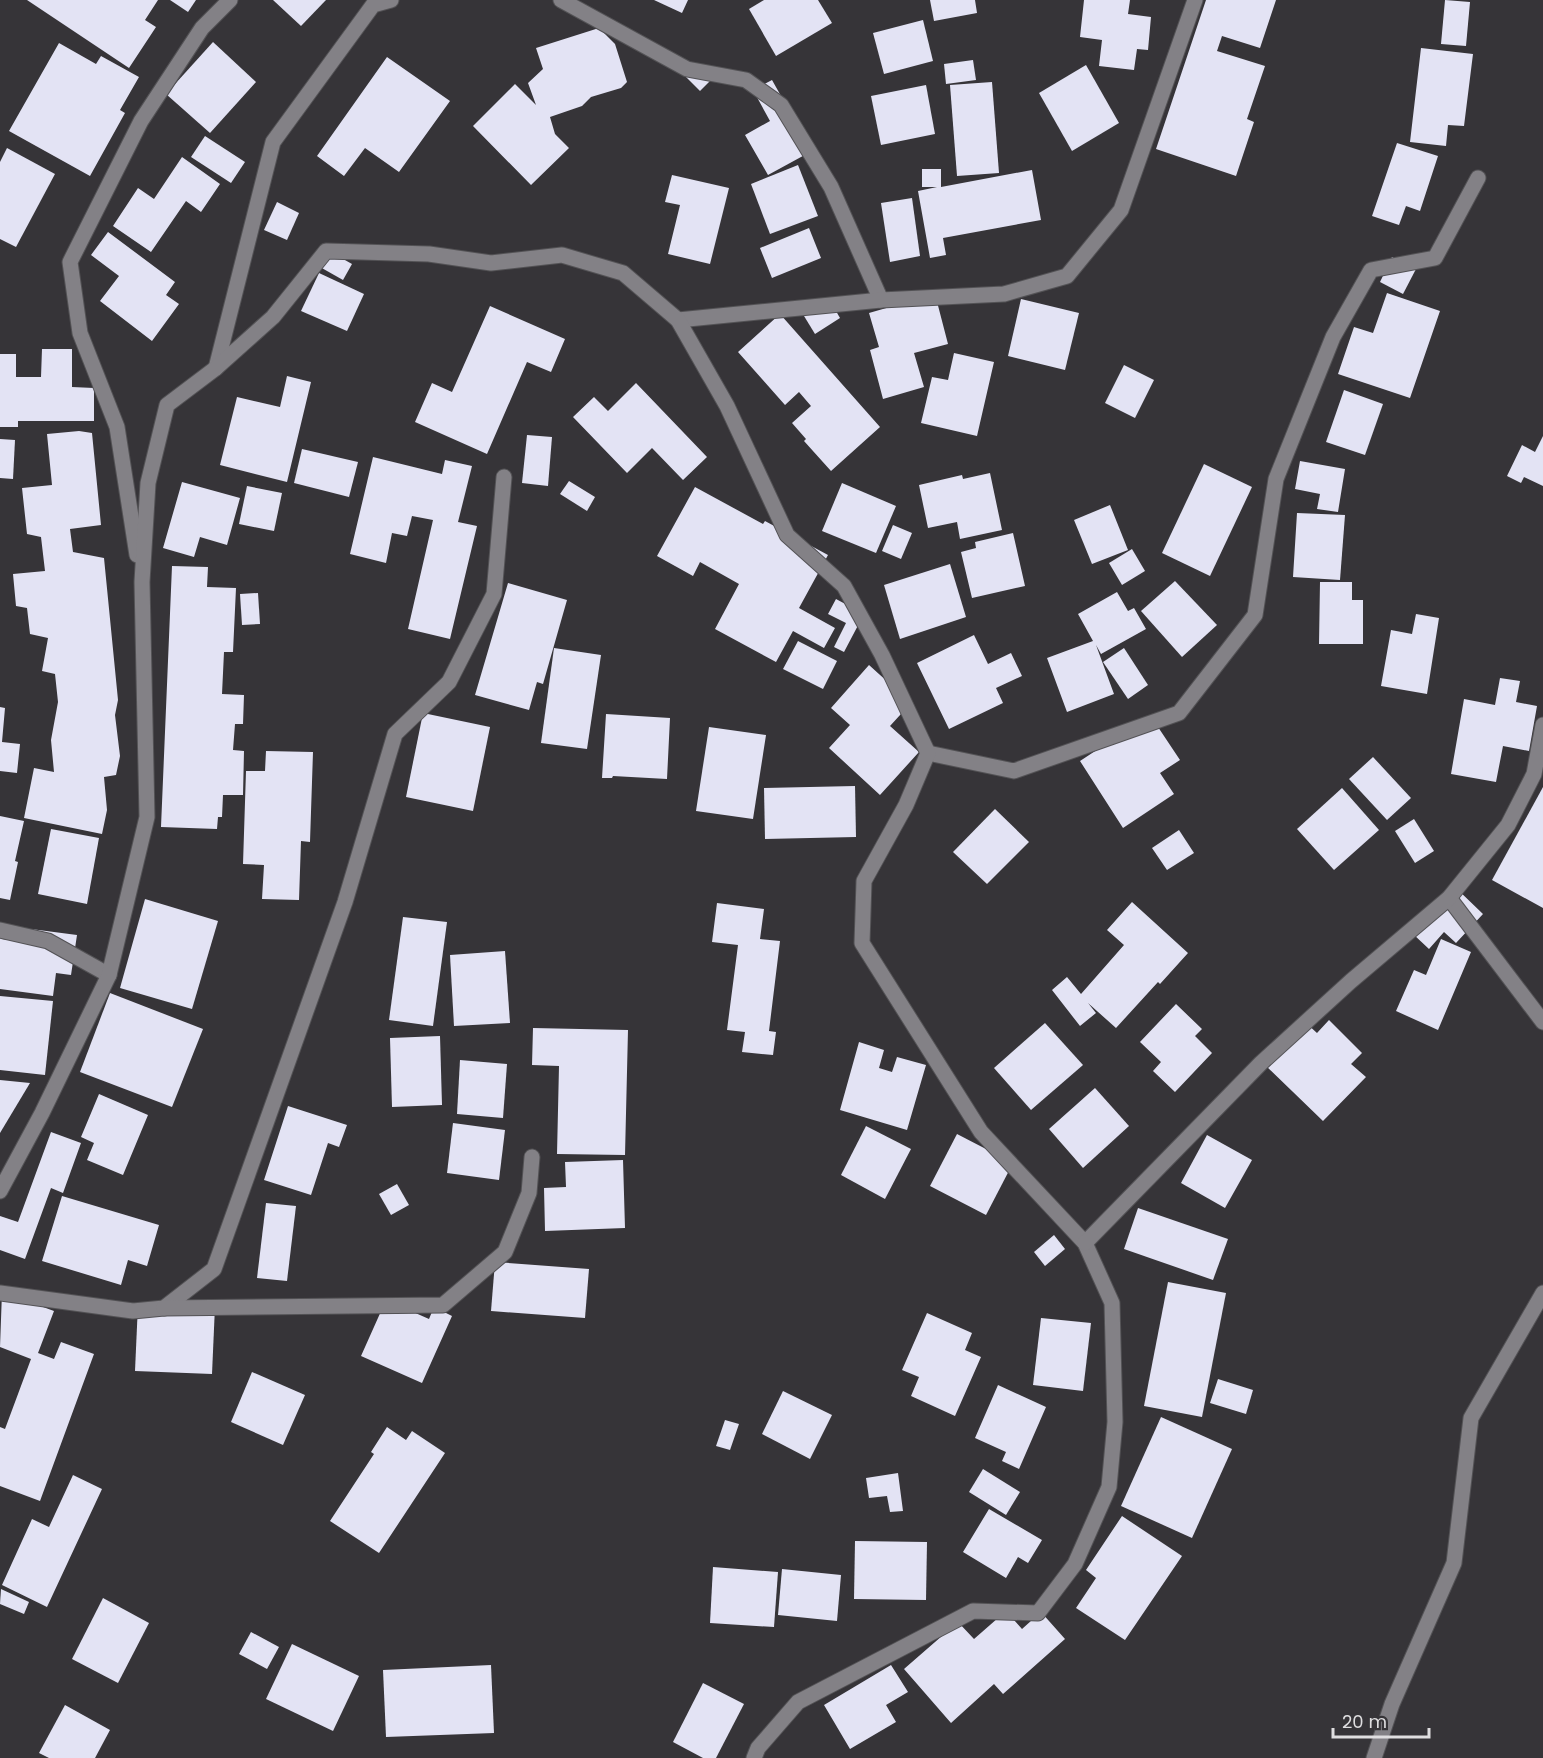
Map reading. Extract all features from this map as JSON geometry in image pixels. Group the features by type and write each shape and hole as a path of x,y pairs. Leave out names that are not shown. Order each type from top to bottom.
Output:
{"street":[{"path":"142,582 117,427 80,333 70,262 141,121 202,28 230,0"},
{"path":"216,368 273,142 372,2 391,0"},
{"path":"561,0 687,69 746,80 781,105 831,187 880,300"},
{"path":"678,320 880,300 1004,294 1067,276 1121,210 1195,0"},
{"path":"928,753 1014,771 1179,714 1255,615 1276,479 1333,337 1371,270 1435,258 1478,178"},
{"path":"0,1191 42,1113 109,975 147,818 142,582 148,483 167,405 216,368 273,317 326,251 429,254 491,263 562,255 623,273 678,320 727,406 787,536 844,586 882,655 928,753 906,805 864,881 862,943 981,1132 1085,1243 1112,1303 1115,1422 1109,1488 1075,1564 1038,1613 973,1611 798,1702 758,1748 754,1758"},
{"path":"164,1308 214,1269 345,902 395,734 449,682 494,594 504,477"},
{"path":"1085,1243 1261,1063 1351,981 1449,898 1509,825 1534,774 1543,725"},
{"path":"1449,898 1543,1022"},
{"path":"0,930 48,941 109,975"},
{"path":"0,1293 133,1311 164,1308 443,1305 506,1252 530,1193 532,1157"},
{"path":"1374,1758 1392,1704 1454,1563 1471,1418 1543,1293"}],"building":[{"path":"27,0 158,0 145,20 156,27 129,68"},
{"path":"170,0 196,0 188,12"},
{"path":"273,0 326,0 301,26"},
{"path":"654,0 688,0 682,13"},
{"path":"764,0 818,0 832,23 776,56 749,9"},
{"path":"930,0 975,0 977,13 934,21"},
{"path":"1084,0 1130,0 1128,14 1151,17 1148,50 1137,49 1134,70 1099,66 1102,40 1080,37"},
{"path":"1206,0 1276,0 1260,48 1222,36 1217,51 1265,66 1247,119 1254,122 1236,176 1156,149"},
{"path":"1445,0 1470,2 1466,46 1441,44"},
{"path":"923,20 933,61 884,74 873,33"},
{"path":"599,28 615,44 627,82 621,88 591,97 582,106 550,117 555,134 569,148 531,185 473,126 515,84 536,105 528,83 543,69 536,48"},
{"path":"213,42 256,82 210,133 166,94"},
{"path":"59,43 96,64 101,56 139,77 120,110 125,113 90,176 9,131"},
{"path":"1421,48 1473,54 1464,126 1448,125 1446,146 1410,142"},
{"path":"387,57 450,101 399,172 365,148 344,176 317,156"},
{"path":"973,60 976,80 946,84 944,64"},
{"path":"701,64 714,77 700,91 686,77"},
{"path":"1086,65 1119,123 1072,151 1039,93"},
{"path":"772,80 812,151 768,175 745,135 770,121 753,90"},
{"path":"992,82 999,173 957,176 950,85"},
{"path":"926,85 935,134 881,145 871,96"},
{"path":"205,136 245,162 231,183 191,157"},
{"path":"1397,143 1438,156 1420,211 1406,206 1399,225 1372,216"},
{"path":"7,148 55,174 16,247 0,239 0,162"},
{"path":"182,157 220,184 201,212 186,201 151,252 113,226 138,188 154,199"},
{"path":"798,165 818,216 770,234 751,184"},
{"path":"922,169 941,169 941,187 1032,170 1041,220 943,238 946,255 930,258 918,191 937,187 922,187"},
{"path":"672,175 729,188 710,264 668,254 680,205 665,202"},
{"path":"912,198 920,256 890,262 881,203"},
{"path":"277,202 299,213 287,240 264,230"},
{"path":"809,228 821,258 772,278 760,248"},
{"path":"108,232 175,282 166,295 179,304 152,341 100,301 119,276 91,255"},
{"path":"329,251 352,264 343,280 320,267"},
{"path":"1392,257 1416,269 1403,294 1380,282"},
{"path":"319,273 364,294 347,331 301,311"},
{"path":"1387,293 1440,311 1410,398 1338,374 1354,327 1373,333"},
{"path":"935,294 948,344 914,353 924,387 883,399 870,350 879,347 869,313"},
{"path":"829,299 840,318 815,334 804,316"},
{"path":"1021,299 1079,313 1065,370 1008,356"},
{"path":"490,306 565,339 551,372 527,362 487,454 415,422 432,383 452,392"},
{"path":"780,314 880,427 831,471 804,441 806,439 792,423 811,406 799,392 785,405 738,352"},
{"path":"42,349 72,349 72,387 94,388 94,421 18,421 18,427 0,427 0,354 16,354 16,377 41,377"},
{"path":"954,353 994,362 977,436 921,423 932,377 948,380"},
{"path":"1124,365 1154,380 1135,418 1105,403"},
{"path":"287,376 311,382 287,482 220,465 237,397 280,407"},
{"path":"636,383 707,457 683,480 652,448 627,473 573,417 594,397 608,411"},
{"path":"1344,390 1383,404 1365,455 1326,442"},
{"path":"79,431 92,433 101,525 70,529 73,552 104,558 118,700 115,715 120,756 116,775 104,777 107,810 102,834 24,818 34,768 54,772 51,740 58,702 55,674 42,671 48,638 30,634 27,608 16,606 13,574 45,571 41,537 27,534 22,488 52,485 47,434"},
{"path":"527,435 552,437 548,486 522,483"},
{"path":"1543,436 1543,486 1524,477 1521,483 1507,476 1522,445 1535,452"},
{"path":"0,439 15,440 13,479 0,478"},
{"path":"302,449 358,462 349,497 294,483"},
{"path":"373,457 442,474 445,460 472,466 458,522 477,526 450,639 408,629 433,520 412,516 407,536 392,533 386,563 350,554"},
{"path":"1300,461 1345,469 1338,512 1317,509 1320,494 1295,489"},
{"path":"1204,464 1252,487 1210,576 1162,553"},
{"path":"990,473 1002,530 960,539 957,522 928,528 919,485 962,475 963,479"},
{"path":"569,481 595,497 587,511 560,494"},
{"path":"182,482 240,498 227,545 200,537 194,557 163,548"},
{"path":"842,483 896,506 876,553 822,531"},
{"path":"247,486 282,493 274,531 239,524"},
{"path":"695,487 763,524 765,521 828,555 799,608 835,628 824,648 793,631 776,662 715,629 739,584 700,562 693,576 657,556"},
{"path":"1110,505 1128,550 1092,564 1074,520"},
{"path":"1297,513 1345,515 1340,580 1293,577"},
{"path":"893,525 912,533 901,559 882,551"},
{"path":"1013,533 1025,586 972,598 961,552 976,548 975,542"},
{"path":"1132,549 1145,571 1122,585 1109,563"},
{"path":"950,564 966,617 900,639 884,585"},
{"path":"172,566 208,567 207,587 236,588 233,652 224,652 222,694 244,695 243,724 235,724 233,750 244,751 243,795 223,795 222,817 218,817 217,829 161,827"},
{"path":"1175,581 1217,625 1182,657 1141,611"},
{"path":"1320,582 1352,582 1352,600 1363,600 1363,644 1319,644"},
{"path":"508,583 567,600 543,684 537,682 529,710 475,695"},
{"path":"1117,592 1128,611 1134,608 1146,629 1101,654 1096,645 1114,694 1067,712 1047,658 1093,641 1078,614"},
{"path":"258,593 260,624 242,625 240,594"},
{"path":"836,599 864,614 844,652 834,647 846,623 828,614"},
{"path":"1416,614 1439,618 1427,694 1381,686 1391,630 1412,634"},
{"path":"974,635 988,664 1011,653 1022,676 996,688 1003,703 949,729 917,663"},
{"path":"798,641 837,661 823,689 783,669"},
{"path":"554,648 601,655 587,749 541,743"},
{"path":"1124,648 1148,685 1128,699 1103,662"},
{"path":"869,665 911,703 890,726 919,752 880,795 829,748 850,725 831,708"},
{"path":"1500,678 1520,681 1516,702 1537,706 1529,751 1503,746 1496,782 1451,774 1464,699 1495,705"},
{"path":"0,707 5,708 2,742 20,744 17,773 0,771"},
{"path":"423,713 490,727 473,811 406,797"},
{"path":"606,714 670,718 667,779 613,776 602,778"},
{"path":"1150,715 1180,760 1160,773 1174,794 1123,828 1080,761"},
{"path":"709,727 766,735 753,819 696,811"},
{"path":"266,751 313,752 310,842 301,841 299,900 262,899 264,865 243,864 246,771 265,771"},
{"path":"1373,757 1411,798 1387,820 1349,779"},
{"path":"855,786 856,837 765,839 764,788"},
{"path":"1543,787 1543,908 1492,880"},
{"path":"1342,788 1379,830 1334,870 1297,829"},
{"path":"995,809 1029,842 987,884 953,852"},
{"path":"0,816 24,821 15,861 18,862 10,900 0,898"},
{"path":"1414,819 1434,851 1415,863 1395,831"},
{"path":"51,829 99,838 87,904 38,894"},
{"path":"1179,830 1194,853 1167,870 1152,848"},
{"path":"1456,888 1483,914 1456,943 1444,932 1429,949 1413,934"},
{"path":"145,899 218,921 192,1009 120,988"},
{"path":"1132,902 1188,953 1116,1028 1088,1003 1096,1013 1080,1026 1052,990 1067,977 1081,994 1124,945 1107,930"},
{"path":"717,903 764,909 760,939 780,941 769,1031 776,1032 773,1055 742,1052 745,1032 727,1030 738,945 712,942"},
{"path":"403,917 447,922 433,1026 389,1020"},
{"path":"0,923 4,923 2,939 29,943 31,929 77,935 71,975 56,973 53,996 0,989"},
{"path":"1441,939 1471,952 1438,1030 1396,1011 1414,970 1426,975"},
{"path":"505,951 510,1023 454,1026 450,955"},
{"path":"110,993 203,1029 172,1107 80,1072"},
{"path":"0,996 53,1001 45,1075 0,1070"},
{"path":"1176,1004 1202,1029 1195,1036 1212,1053 1175,1092 1153,1071 1161,1062 1140,1042"},
{"path":"1329,1020 1362,1053 1351,1064 1366,1077 1323,1121 1265,1065 1306,1023 1317,1033"},
{"path":"1045,1023 1083,1065 1031,1110 994,1068"},
{"path":"533,1028 628,1030 625,1155 557,1154 559,1066 532,1065"},
{"path":"440,1036 442,1105 392,1107 390,1038"},
{"path":"859,1042 884,1050 879,1068 892,1072 897,1057 926,1065 907,1130 840,1110"},
{"path":"460,1060 507,1064 503,1118 457,1114"},
{"path":"0,1080 30,1083 0,1133"},
{"path":"1095,1088 1129,1126 1083,1168 1049,1129"},
{"path":"99,1094 148,1115 123,1175 87,1160 94,1143 81,1137"},
{"path":"288,1106 347,1125 339,1147 328,1143 311,1195 264,1180"},
{"path":"453,1123 505,1130 499,1180 447,1173"},
{"path":"866,1126 911,1149 885,1199 841,1175"},
{"path":"51,1132 81,1143 63,1193 51,1188 25,1259 0,1250 0,1216 18,1222"},
{"path":"957,1134 1013,1163 986,1215 930,1186"},
{"path":"1207,1135 1252,1160 1225,1208 1181,1183"},
{"path":"623,1160 625,1228 545,1231 544,1188 566,1187 565,1162"},
{"path":"397,1184 409,1205 391,1215 379,1194"},
{"path":"62,1196 159,1225 147,1266 128,1260 121,1285 42,1261"},
{"path":"266,1203 296,1206 287,1281 257,1278"},
{"path":"1138,1208 1228,1239 1213,1280 1124,1249"},
{"path":"1054,1235 1065,1249 1045,1266 1034,1252"},
{"path":"495,1262 589,1269 585,1318 491,1311"},
{"path":"1168,1282 1226,1293 1202,1417 1144,1406"},
{"path":"2,1292 54,1311 38,1353 54,1359 61,1342 94,1354 40,1501 0,1486 0,1427 5,1429 31,1359 0,1347"},
{"path":"386,1300 429,1319 434,1307 452,1316 422,1383 361,1356"},
{"path":"138,1304 215,1306 212,1374 135,1371"},
{"path":"927,1313 972,1333 965,1350 981,1357 955,1416 911,1396 919,1377 902,1370"},
{"path":"1041,1318 1091,1323 1083,1391 1033,1385"},
{"path":"252,1372 305,1395 283,1445 231,1422"},
{"path":"1218,1379 1253,1390 1246,1414 1210,1403"},
{"path":"998,1385 1046,1407 1019,1469 1002,1461 1006,1452 975,1438"},
{"path":"783,1391 832,1415 810,1459 762,1434"},
{"path":"1161,1417 1232,1449 1192,1538 1121,1506"},
{"path":"725,1420 739,1424 730,1450 716,1446"},
{"path":"387,1427 406,1440 412,1431 445,1453 379,1553 330,1521 374,1454 371,1452"},
{"path":"983,1469 1020,1492 1006,1515 969,1492"},
{"path":"898,1473 903,1511 890,1512 887,1496 869,1498 866,1478"},
{"path":"73,1475 102,1489 47,1607 2,1585 32,1519 49,1527"},
{"path":"989,1509 1042,1540 1028,1563 1018,1557 1006,1578 963,1552"},
{"path":"1122,1516 1182,1556 1125,1640 1076,1608 1096,1578 1086,1570"},
{"path":"855,1541 927,1542 926,1600 854,1599"},
{"path":"713,1567 778,1572 774,1627 710,1623"},
{"path":"782,1569 841,1575 837,1621 778,1615"},
{"path":"1,1589 29,1602 24,1614 0,1604"},
{"path":"103,1598 149,1623 118,1683 72,1659"},
{"path":"1006,1611 1022,1629 1041,1612 1065,1639 1003,1694 994,1684 951,1723 904,1669 958,1622 974,1639"},
{"path":"251,1632 279,1647 267,1669 239,1654"},
{"path":"292,1644 359,1676 333,1731 266,1699"},
{"path":"491,1665 494,1733 386,1737 383,1670"},
{"path":"891,1665 908,1692 886,1705 896,1722 850,1749 824,1705"},
{"path":"703,1683 744,1704 716,1758 703,1758 673,1742"},
{"path":"65,1705 110,1730 95,1758 49,1758 39,1753"}]}
